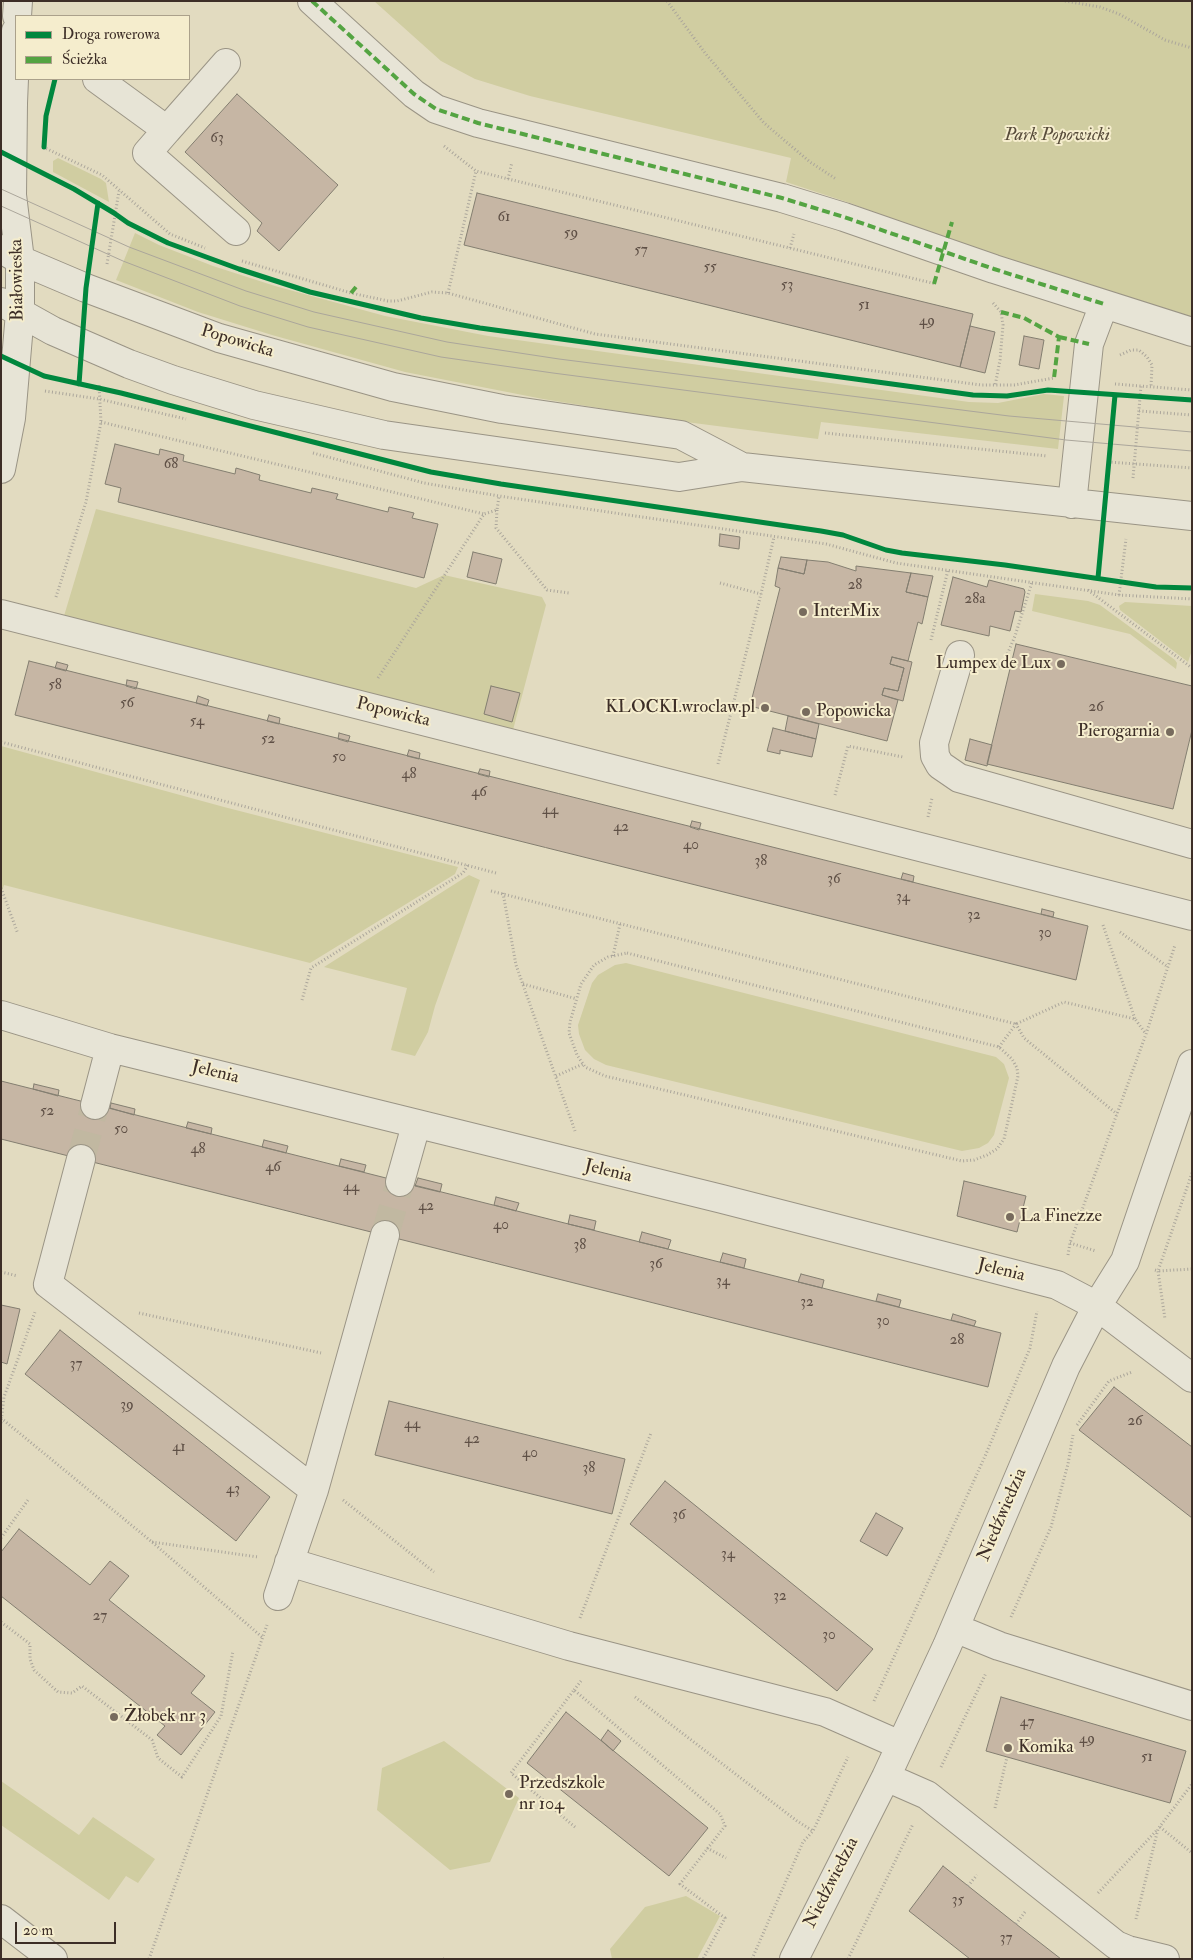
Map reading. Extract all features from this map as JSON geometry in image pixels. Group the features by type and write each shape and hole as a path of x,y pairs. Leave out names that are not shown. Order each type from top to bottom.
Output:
{"street":[{"path":"17,15 18,1"},
{"path":"312,1 414,94 436,108 478,122 782,198 844,217 994,269 1192,332"},
{"path":"226,63 147,153 236,231"},
{"name":"Białowieska","path":"1,469 11,418 10,307 12,139 15,69"},
{"path":"97,80 167,130"},
{"name":"Popowicka","path":"11,254 86,288 228,341 393,387 502,409 681,436 742,467"},
{"path":"1072,504 1089,344 1104,304"},
{"name":"Popowicka","path":"10,307 53,331 129,364 245,402 384,436 678,477 742,467 1192,516"},
{"name":"Popowicka","path":"1,614 1189,915"},
{"path":"960,656 934,743 935,756 940,765 959,778 1192,844"},
{"name":"Jelenia","path":"1,1015 110,1048 351,1106 416,1125 732,1202 1056,1285 1097,1306 1192,1378"},
{"path":"95,1105 110,1048"},
{"name":"Niedźwiedzia","path":"794,1959 886,1777 955,1628 1066,1366 1097,1306 1125,1261 1192,1064"},
{"path":"400,1182 416,1125"},
{"path":"81,1159 48,1284 314,1490"},
{"path":"278,1596 314,1490 385,1235"},
{"path":"289,1562 569,1646 825,1712 900,1746"},
{"path":"955,1628 999,1646 1192,1706"},
{"path":"886,1777 927,1795 1116,1945 1128,1950 1165,1959"},
{"path":"1,1919 53,1959"}],"path":[{"path":"667,1 705,52 764,122 810,162 840,182"},
{"path":"1065,1 1100,7 1119,14 1165,40 1192,48"},
{"path":"12,139 44,147 102,175 170,234 214,251"},
{"path":"461,160 476,171 943,286"},
{"path":"448,293 476,171"},
{"path":"107,264 119,190"},
{"path":"106,208 121,218"},
{"path":"239,261 342,291 388,301 397,301 432,292 448,293 595,334 995,386 1014,385 1054,378 1192,390"},
{"path":"986,299 993,302 1001,312 1003,325 1000,360 995,386"},
{"path":"1118,356 1130,350 1139,350 1147,356 1152,365 1151,387"},
{"path":"1134,465 1142,386"},
{"path":"92,387 106,390"},
{"path":"36,390 99,399 101,422 86,502 48,626"},
{"path":"1132,396 1149,397"},
{"path":"1139,411 1192,415"},
{"path":"101,422 484,514 497,510"},
{"path":"826,433 1134,465 1192,468"},
{"path":"1105,507 1110,453"},
{"path":"499,496 496,528 547,590 569,593"},
{"path":"361,704 484,514"},
{"path":"710,793 774,537 826,544 881,559 948,570 1128,596 1192,599"},
{"path":"948,570 930,647 960,656"},
{"path":"1113,581 1130,583"},
{"path":"1015,636 1032,582"},
{"path":"720,583 761,594"},
{"path":"1088,590 1192,668"},
{"path":"1,742 496,873"},
{"path":"828,823 848,746 880,751 940,765 921,846"},
{"path":"302,1000 312,968 463,873 468,865"},
{"path":"1,888 18,934"},
{"path":"492,891 1016,1024 1024,1038 1117,1114"},
{"path":"504,893 516,965 588,1167"},
{"path":"1067,1260 1070,1243 1146,1034 1168,967 1189,915"},
{"path":"1108,923 1100,918 1136,1019 1146,1034"},
{"path":"613,956 620,924"},
{"path":"1115,928 1168,967"},
{"path":"627,953 999,1047 1012,1059 1017,1068 1018,1076 1004,1139 997,1149 987,1155 974,1160 962,1161 605,1076 585,1067 577,1055 569,1033 570,1022 581,984 594,964 613,956 627,953"},
{"path":"522,984 577,999"},
{"path":"999,1047 1016,1024 1064,1002 1136,1019"},
{"path":"556,1076 583,1064"},
{"path":"848,1959 999,1646 1051,1527 1068,1464 1074,1430 1109,1381 1141,1368 1166,1326 1158,1271 1192,1172"},
{"path":"1070,1243 1104,1253"},
{"path":"1149,1268 1158,1271 1192,1269"},
{"path":"1,1423 4,1397 39,1301 48,1284"},
{"path":"752,1959 803,1842 813,1831 862,1729 986,1454 1030,1348 1037,1311 1030,1307"},
{"path":"136,1312 351,1359"},
{"path":"2,1418 152,1542 262,1637"},
{"path":"569,1646 651,1432"},
{"path":"314,1490 341,1499 440,1576"},
{"path":"1,1538 28,1500"},
{"path":"152,1542 289,1562"},
{"path":"149,1959 278,1596"},
{"path":"1,1622 30,1644 30,1659 34,1670 58,1692 72,1693 82,1686 152,1740 158,1758 182,1777 221,1716 233,1651"},
{"path":"575,1827 510,1773 574,1690 720,1814 725,1826 680,1884 725,1918 703,1959"},
{"path":"632,1695 797,1821 813,1831"},
{"path":"1000,1786 1007,1757"},
{"path":"1078,1914 1159,1828 1192,1784"},
{"path":"1159,1828 1192,1853"},
{"path":"1128,1950 1159,1828"},
{"path":"708,1848 726,1858"}],"green space":[{"name":"Park Popowicki","path":"374,1 1192,1 1192,320 941,239 853,204 786,182 791,158 530,96 475,79 441,61"},
{"path":"58,158 106,183 109,202 53,172 53,161"},
{"path":"135,233 159,245 213,266 275,286 385,316 488,336 969,402 998,403 1044,394 1064,396 1058,449 821,422 818,439 686,422 543,399 405,372 198,312 116,280"},
{"path":"96,509 416,588 444,575 542,597 546,605 513,730 64,616"},
{"path":"1035,594 1088,601 1100,605 1175,660 1177,663 1176,669 1130,634 1032,611"},
{"path":"1125,602 1192,606 1192,650 1188,662 1120,610 1119,606"},
{"path":"1,746 224,807 458,867 455,874 310,963 4,885 1,894"},
{"path":"469,875 480,880 435,1006 428,1032 415,1056 391,1050 407,988 324,967"},
{"path":"626,963 996,1057 1004,1064 1009,1078 994,1135 988,1143 979,1148 962,1151 606,1065 594,1059 585,1050 578,1025 592,983 598,975 615,965"},
{"path":"444,1741 519,1798 490,1862 450,1870 377,1810 382,1768"},
{"path":"1,1781 79,1835 93,1817 155,1859 138,1883 126,1876 109,1900 1,1825"},
{"path":"686,1896 720,1916 697,1959 612,1959 610,1949 645,1907"}],"building":[{"path":"237,94 338,185 279,251 257,231 262,223 185,152"},
{"path":"477,193 973,314 960,367 464,245"},
{"path":"970,326 995,332 985,373 960,367"},
{"path":"1024,336 1044,340 1039,369 1019,365"},
{"path":"115,444 159,455 160,449 184,455 183,461 235,474 236,468 260,475 259,480 311,493 312,488 338,494 336,499 388,512 389,507 414,513 412,518 438,524 424,578 118,502 121,488 105,484"},
{"path":"720,534 740,537 739,549 719,546"},
{"path":"473,552 502,559 496,584 467,577"},
{"path":"781,557 807,560 804,574 778,568"},
{"path":"807,560 828,562 856,571 856,566 911,573 906,592 928,597 922,624 918,622 908,661 892,657 890,664 904,668 898,691 884,688 882,695 898,700 887,741 750,706 780,588 775,586 778,568 804,574"},
{"path":"911,573 933,576 928,597 906,592"},
{"path":"953,577 987,587 989,580 1024,589 1021,612 1015,611 1010,631 990,626 989,636 941,625"},
{"path":"1016,644 1192,686 1192,730 1173,809 987,764"},
{"path":"892,657 912,662 903,701 882,695 884,688 898,691 904,668 890,664"},
{"path":"29,661 1088,926 1076,980 15,715"},
{"path":"57,662 68,665 66,671 55,668"},
{"path":"127,680 138,682 136,689 126,686"},
{"path":"491,686 520,693 512,722 484,714"},
{"path":"198,696 209,700 207,706 196,703"},
{"path":"269,715 280,718 279,724 267,721"},
{"path":"788,716 819,724 816,739 785,731"},
{"path":"773,728 816,739 812,757 780,750 780,754 767,751"},
{"path":"339,733 350,736 348,742 338,739"},
{"path":"970,739 992,745 987,766 965,760"},
{"path":"409,750 420,753 419,759 407,756"},
{"path":"480,769 490,771 489,777 478,774"},
{"path":"692,821 701,823 699,830 690,827"},
{"path":"903,873 914,876 913,882 901,879"},
{"path":"1042,909 1054,912 1053,917 1041,914"},
{"path":"1,1081 1001,1333 988,1387 1,1139"},
{"path":"34,1084 59,1090 58,1096 33,1089"},
{"path":"111,1103 135,1109 134,1115 110,1108"},
{"path":"188,1122 212,1128 211,1134 186,1128"},
{"path":"264,1140 288,1146 286,1153 262,1147"},
{"path":"341,1159 366,1165 364,1172 339,1166"},
{"path":"418,1178 442,1184 440,1192 415,1186"},
{"path":"964,1181 1026,1196 1017,1232 957,1216"},
{"path":"496,1197 519,1203 516,1211 494,1205"},
{"path":"570,1215 596,1221 594,1230 568,1224"},
{"path":"642,1232 671,1240 668,1249 639,1242"},
{"path":"723,1253 746,1259 744,1268 720,1262"},
{"path":"801,1274 824,1280 822,1288 798,1282"},
{"path":"878,1294 901,1300 899,1307 876,1301"},
{"path":"1,1305 20,1309 7,1364 1,1362"},
{"path":"953,1314 976,1321 974,1326 951,1320"},
{"path":"60,1330 270,1497 236,1541 25,1374"},
{"path":"1114,1387 1192,1447 1192,1518 1079,1430"},
{"path":"389,1401 625,1459 612,1514 375,1455"},
{"path":"665,1481 873,1649 837,1691 630,1524"},
{"path":"876,1513 903,1528 887,1556 860,1541"},
{"path":"19,1529 90,1585 110,1561 129,1576 109,1600 205,1676 191,1693 215,1712 181,1755 157,1735 165,1726 1,1596 1,1552"},
{"path":"1001,1697 1186,1751 1170,1803 986,1751"},
{"path":"566,1712 708,1828 669,1876 527,1763"},
{"path":"608,1730 621,1741 613,1751 601,1740"},
{"path":"943,1866 1061,1959 970,1959 909,1911"}],"tunnel":[{"path":"81,1159 95,1105"},
{"path":"385,1235 400,1182"}],"tram line":[{"path":"1,189 129,247 246,291 314,312 447,342 559,359 1009,416 1192,432"},
{"path":"1,206 123,261 240,306 308,327 441,357 1066,440 1192,451"}],"marked path":[{"path":"312,1 414,94 436,109 478,123 782,198 1104,304"},
{"path":"934,284 952,222"},
{"path":"351,293 356,287"},
{"path":"1001,312 1024,318 1059,337 1054,378"},
{"path":"1059,337 1089,344"}],"cycle path":[{"path":"44,147 46,116 55,80"},
{"path":"1,152 74,189 128,223 168,243 310,292 421,318 480,328 973,395 1007,396 1048,390 1192,400"},
{"path":"79,384 86,288 98,203"},
{"path":"1,356 44,376 121,393 431,472 821,531 843,535 886,550 902,553 1005,565 1156,587 1192,588"},
{"path":"1098,578 1115,395"}],"place":[{"name":"InterMix","path":"803,612"},
{"name":"Lumpex de Lux","path":"1061,664"},
{"name":"KLOCKI.wroclaw.pl","path":"765,708"},
{"name":"Popowicka","path":"806,712"},
{"name":"Pierogarnia","path":"1170,732"},
{"name":"La Finezze","path":"1010,1217"},
{"name":"Żłobek nr 3","path":"114,1717"},
{"name":"Komika","path":"1008,1748"},
{"name":"Przedszkole nr 104","path":"509,1794"}]}
